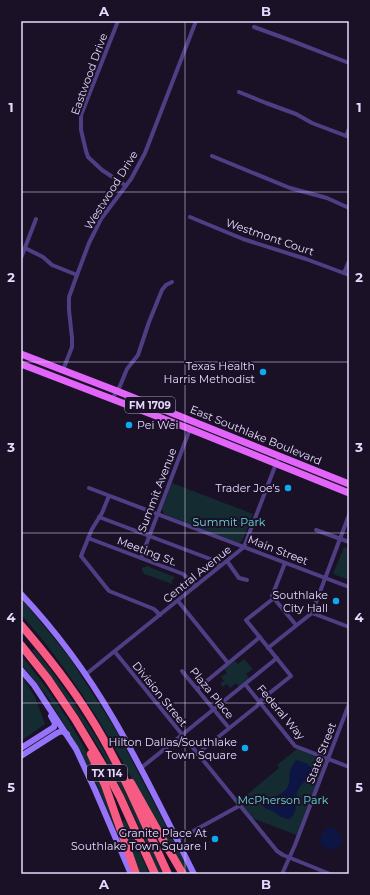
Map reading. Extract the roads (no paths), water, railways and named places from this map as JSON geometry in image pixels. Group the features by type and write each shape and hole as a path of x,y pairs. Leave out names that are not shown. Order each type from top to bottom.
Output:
{"highway":[{"name":"TX 114","path":"21,625 45,653 90,716 126,782 168,874"},
{"name":"TX 114","path":"21,645 48,678 76,719 120,797 155,874"},
{"path":"48,678 52,692 91,754 105,785 136,874"},
{"path":"106,745 113,749 163,840 184,874"}],"main road":[{"name":"East Southlake Boulevard","path":"21,354 349,484"},
{"name":"East Southlake Boulevard","path":"21,364 190,429 349,493"},
{"path":"21,594 55,635 113,717 141,768 194,874"},
{"path":"21,670 34,685 67,734 92,784 131,874"},
{"path":"21,748 54,727 53,719 35,693 34,685"},
{"path":"21,756 57,732 62,731 67,734"}],"street":[{"name":"Eastwood Drive","path":"118,21 81,115 81,130 88,156 102,170 126,186"},
{"name":"Westwood Drive","path":"63,371 72,347 69,310 70,297 89,243 101,219 126,186 145,153 196,21"},
{"path":"254,27 349,63"},
{"path":"239,92 296,114 312,123 347,137 349,129"},
{"path":"212,156 290,188 315,194 349,208"},
{"name":"Westmont Court","path":"190,217 243,239 306,259 349,275"},
{"path":"21,258 36,219"},
{"path":"25,248 43,257 52,264 77,275"},
{"path":"344,274 349,262"},
{"path":"112,399 127,369 138,355 162,290 166,285 172,282"},
{"name":"Summit Avenue","path":"141,558 190,429"},
{"name":"Central Avenue","path":"85,676 244,547 279,456"},
{"name":"Main Street","path":"89,488 349,587"},
{"path":"109,496 88,538 81,556 109,591 154,608 160,615"},
{"path":"268,648 312,612 349,514"},
{"path":"99,517 213,560 220,566"},
{"path":"316,530 349,542"},
{"name":"Meeting St.","path":"88,538 183,574 187,576 196,586"},
{"path":"227,561 239,578 247,580"},
{"path":"285,563 272,596 296,625"},
{"path":"197,754 291,676 246,620 274,598"},
{"path":"178,600 228,663"},
{"path":"312,612 349,627"},
{"path":"197,689 260,637"},
{"name":"Division Street","path":"115,652 277,851 290,858 330,874"},
{"path":"141,768 277,658"},
{"name":"Plaza Place","path":"182,670 229,728"},
{"name":"Federal Way","path":"245,684 295,746 349,767"},
{"name":"State Street","path":"282,874 290,858 349,704"},
{"path":"177,840 239,806"}],"place":[{"name":"Texas Health Harris Methodist","path":"263,372"},
{"name":"Pei Wei","path":"129,425"},
{"name":"Trader Joe's","path":"288,488"},
{"name":"Southlake City Hall","path":"336,601"},
{"name":"Hilton Dallas/Southlake Town Square","path":"245,748"},
{"name":"Granite Place At Southlake Town Square I","path":"215,839"}],"park label":[{"name":"Summit Park","path":"229,522"},
{"name":"McPherson Park","path":"283,800"}]}
